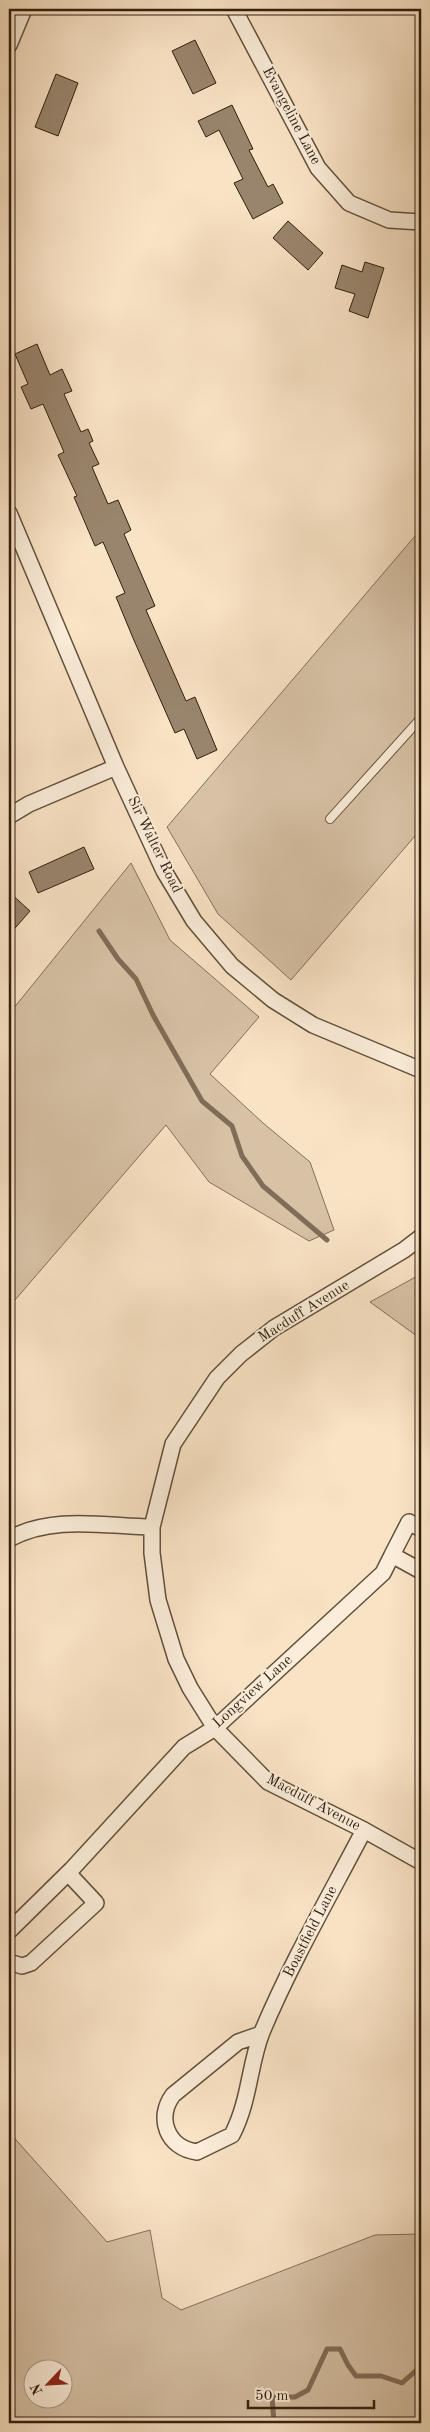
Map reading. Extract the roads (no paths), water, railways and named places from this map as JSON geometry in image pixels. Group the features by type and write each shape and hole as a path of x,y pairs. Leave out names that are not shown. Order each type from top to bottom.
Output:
{"street":[{"path":"9,45 24,9"},
{"name":"Evangeline Lane","path":"234,9 318,168 349,203 389,220 421,222"},
{"name":"Sir Walter Road","path":"9,513 116,766 164,871 194,921 232,966 273,1000 313,1025 421,1070"},
{"path":"9,816 29,804 116,766"},
{"name":"Macduff Avenue","path":"421,1237 404,1250 274,1328 241,1354 217,1378 173,1444 152,1528 154,1578 165,1630 190,1688 216,1728 268,1782 364,1830 421,1862"},
{"path":"9,1539 26,1530 55,1523 152,1528"},
{"name":"Longview Lane","path":"9,1931 68,1873 184,1747 216,1728 383,1573 392,1555 415,1525"},
{"path":"392,1555 421,1571"},
{"name":"Boastfield Lane","path":"262,2034 238,2042 173,2095 167,2103 164,2116 166,2130 177,2145 197,2152 232,2135 243,2109 262,2034 301,1949 364,1830"},
{"path":"9,1962 22,1966 31,1963 96,1904 68,1873"}],"lane":[{"path":"330,820 421,718"}],"waterway":[{"path":"99,931 118,959 136,979 153,1015 202,1101 232,1126 242,1156 263,1186 327,1240"},
{"path":"417,1294 421,1298"},
{"path":"421,2333 421,2339"},
{"path":"274,2423 272,2397 295,2397 308,2390 327,2349 340,2349 356,2376 381,2376 402,2383 421,2366"}]}
